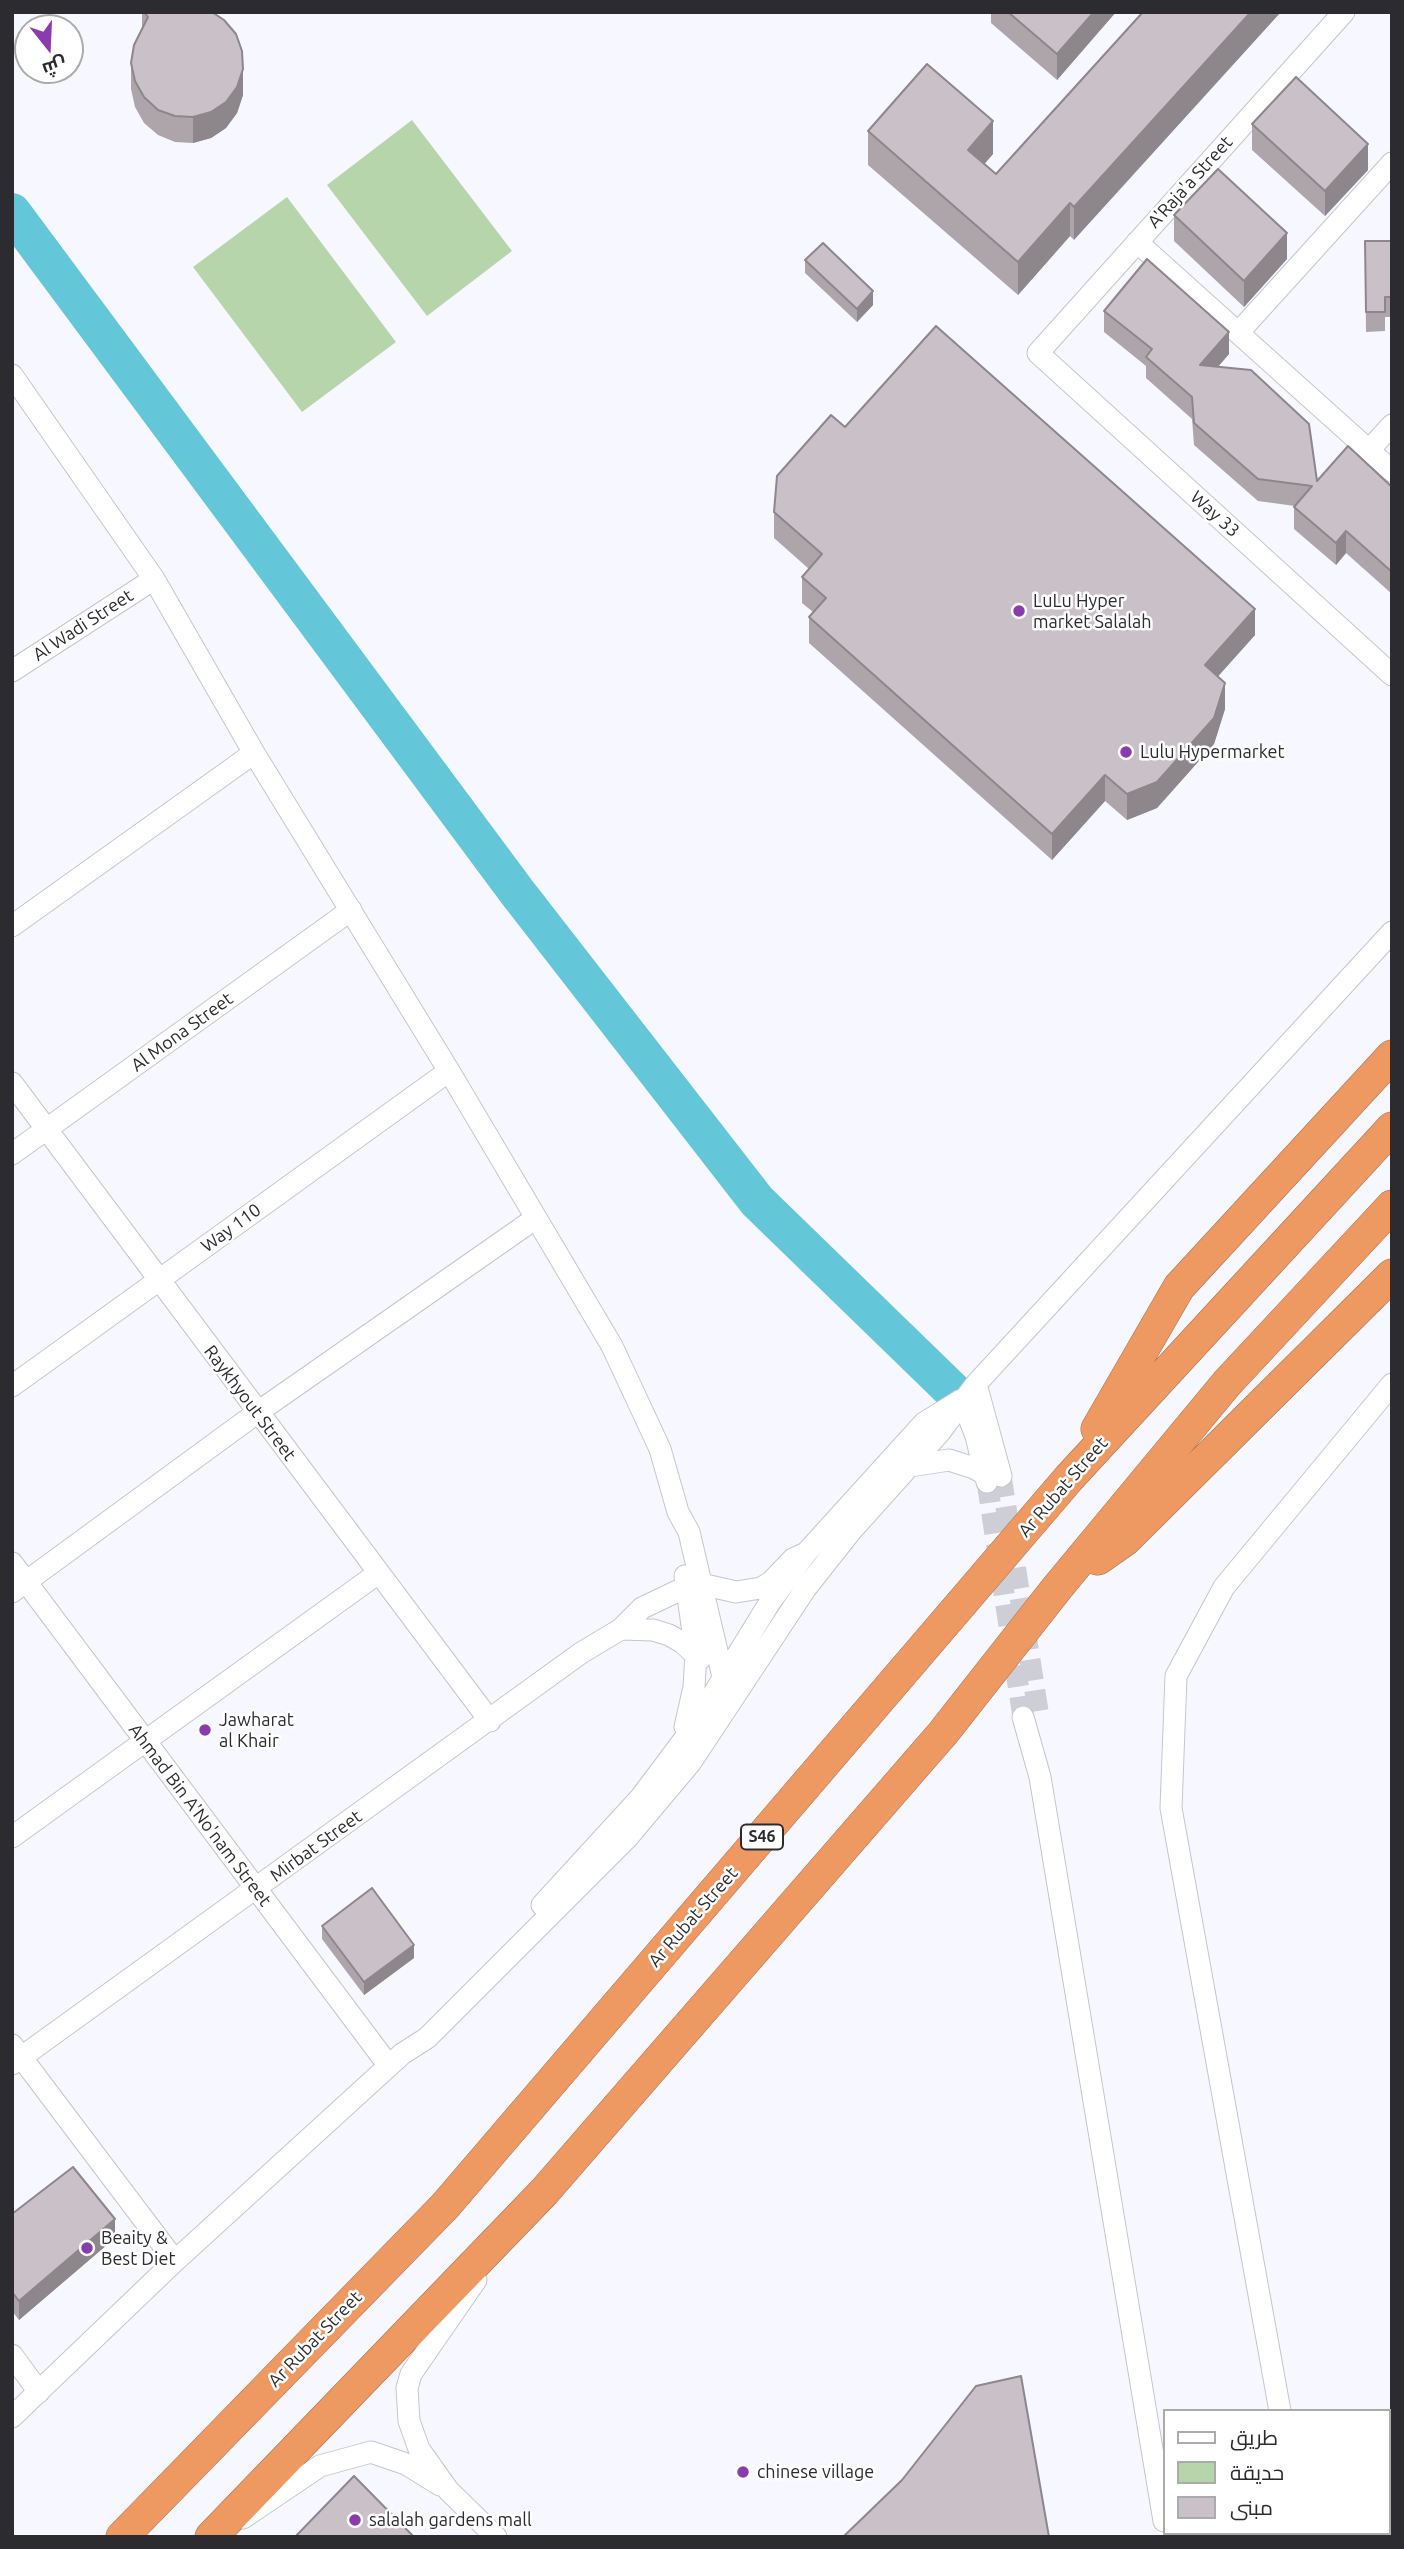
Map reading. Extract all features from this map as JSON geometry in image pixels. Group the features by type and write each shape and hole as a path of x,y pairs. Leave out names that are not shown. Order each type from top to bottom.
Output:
{"highway":[{"path":"1069,1478 1179,1287 1392,1056"},
{"name":"Ar Rubat Street","path":"122,2537 445,2206 1069,1478 1392,1128"},
{"path":"214,2537 544,2192 943,1733 1057,1588 1227,1382 1392,1206"},
{"path":"1057,1588 1125,1540 1392,1275"}],"street":[{"name":"A'Raja'a Street","path":"1038,353 1334,15"},
{"path":"1238,333 1392,163"},
{"path":"1137,242 1392,471"},
{"name":"Way 33","path":"1038,353 1392,675"},
{"path":"12,375 20,401 154,579 254,753 536,1218 638,1397 660,1449 678,1512 688,1532 694,1585 696,1653 691,1704 674,1753"},
{"path":"1369,450 1392,425"},
{"name":"Al Wadi Street","path":"12,671 154,579"},
{"path":"12,926 254,753"},
{"name":"Al Mona Street","path":"12,1154 351,910"},
{"path":"12,2417 175,2261 396,2060 427,2038 600,1868 691,1762 826,1562 951,1419 969,1392 1392,932"},
{"name":"Way 110","path":"12,1386 449,1071"},
{"name":"Raykhyout Street","path":"12,1083 377,1574 490,1721"},
{"path":"19,1587 258,1412 536,1218"},
{"path":"1280,2409 1171,1808 1176,1676 1224,1587 1392,1384"},
{"path":"910,1465 949,1460 974,1468 991,1478 976,1436 969,1392"},
{"path":"396,2060 411,2039 609,1835 674,1753 775,1594 806,1553 924,1423 969,1392"},
{"path":"694,1585 749,1592 771,1582 793,1559 806,1553"},
{"name":"Ahmad Bin A'No'nam Street","path":"12,1563 19,1587 144,1742 256,1889 396,2060"},
{"path":"12,1837 377,1574"},
{"path":"694,1585 723,1677 722,1716"},
{"name":"Mirbat Street","path":"15,2056 256,1889 594,1644 621,1629 642,1608 694,1585"},
{"path":"621,1629 653,1630 683,1643 696,1653 707,1667 723,1677 751,1672"},
{"path":"1031,1714 1162,2509"},
{"path":"15,2056 175,2261"},
{"path":"496,2537 448,2490 413,2436 407,2388 418,2363 460,2302 544,2192"},
{"path":"12,2355 39,2392"},
{"path":"214,2537 320,2466 347,2456 371,2452 388,2456 448,2490"}],"green space":[{"path":"412,120 512,251 427,316 327,185"},
{"path":"287,197 396,342 302,412 193,267"}],"building":[{"path":"144,12 212,12 224,20 236,34 242,51 243,69 237,87 226,102 211,112 193,117 175,116 158,110 144,97 135,81 131,63 134,45 148,17"},
{"path":"1008,12 1094,12 1057,54"},
{"path":"1143,12 1251,12 1074,207 1070,203 1018,262 868,131 927,64 993,121 968,150 996,174"},
{"path":"1296,77 1368,144 1325,191 1252,124"},
{"path":"1218,169 1287,233 1244,281 1174,215"},
{"path":"1365,241 1392,241 1392,297 1385,297 1385,312 1366,312"},
{"path":"823,243 873,291 857,309 805,260"},
{"path":"1147,259 1229,332 1200,365 1251,370 1309,424 1317,481 1348,446 1392,487 1392,572 1346,531 1336,543 1294,507 1312,486 1258,479 1194,423 1192,397 1146,357 1152,349 1104,311"},
{"name":"LuLu Hyper market Salalah","path":"936,326 1255,609 1205,665 1225,683 1214,718 1157,782 1127,794 1105,775 1052,834 809,617 826,598 802,577 822,554 774,512 777,476 831,415 845,427"},
{"path":"372,1888 414,1945 364,1982 322,1926"},
{"path":"73,2167 115,2219 19,2301 12,2292 12,2214"},
{"path":"1021,2376 1049,2537 843,2537 902,2480 976,2386"},
{"path":"354,2476 414,2537 295,2537"}],"waterway":[{"path":"12,212 517,892 757,1201 962,1400"}],"tunnel":[{"path":"1001,1476 1038,1711"},
{"path":"987,1482 1023,1717"}],"place":[{"name":"LuLu Hyper market Salalah","path":"1019,611"},
{"name":"Lulu Hypermarket","path":"1126,752"},
{"name":"Jawharat al Khair","path":"205,1730"},
{"name":"Beaity & Best Diet","path":"87,2248"},
{"name":"chinese village","path":"743,2472"},
{"name":"salalah gardens mall","path":"355,2520"}]}
